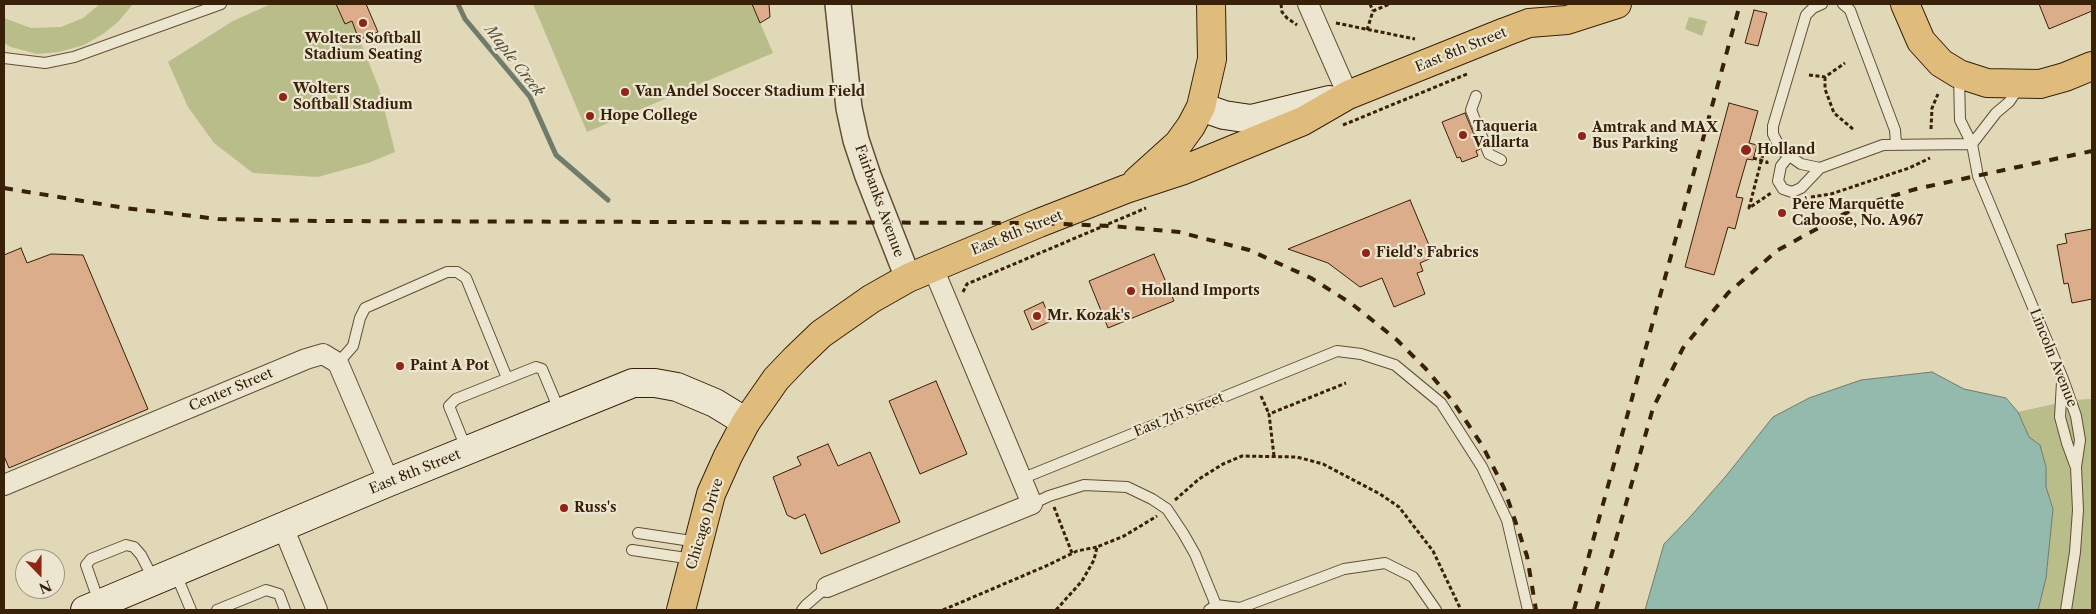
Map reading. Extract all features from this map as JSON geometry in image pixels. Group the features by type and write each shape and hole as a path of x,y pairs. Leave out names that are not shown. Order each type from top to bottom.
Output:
{"main road":[{"path":"1201,107 1212,59 1211,4"},
{"name":"East 8th Street","path":"1126,189 1148,173 1178,144 1191,126 1201,107 1224,115 1251,119 1303,108 1348,95 1574,4"},
{"path":"1529,23 1567,20 1616,4"},
{"path":"1905,4 1921,40 1941,63 1959,74 1987,83 2040,84 2065,77 2092,66"},
{"name":"East 8th Street","path":"920,273 1126,189 1181,171 1304,121 1348,95"},
{"name":"Chicago Drive","path":"681,610 712,494 728,456 746,422 776,379 821,334 871,299 920,273"},
{"name":"East 8th Street","path":"92,607 389,482 633,383 655,383 677,387 715,403 746,422"}],"street":[{"name":"Fairbanks Avenue","path":"838,4 849,108 856,140 868,176 920,273 1021,479 1041,500"},
{"path":"1308,4 1348,95"},
{"name":"Center Street","path":"4,485 306,359 323,354 338,362"},
{"path":"338,362 389,482"},
{"path":"827,587 1041,500"},
{"path":"283,527 317,610"}],"lane":[{"path":"4,58 45,63 74,57 221,4"},
{"path":"1820,168 1801,164 1781,150 1775,140 1772,126 1806,15 1813,8 1822,4"},
{"path":"1843,4 1850,10 1852,15 1895,130 1896,144"},
{"name":"Lincoln Avenue","path":"1959,74 1960,120 1972,144 1978,176 2074,407 2080,440 2076,467 2078,490 2077,532 2066,610"},
{"path":"1789,156 1778,175 1780,186 1792,192 1801,188 1820,168 1883,145 1972,144 1996,113 2009,102 2021,85"},
{"path":"1476,96 1471,110 1489,154 1501,160"},
{"path":"338,362 353,346 360,318 365,308 447,272 457,272 466,278 507,378"},
{"name":"East 7th Street","path":"1021,479 1337,351 1361,354 1395,365 1441,403 1482,467 1508,520 1528,610"},
{"path":"467,450 449,406 456,398 536,366 542,369 560,413"},
{"path":"2063,379 2060,417 2076,467"},
{"path":"1041,500 1084,485 1127,487 1167,509 1195,554 1213,608 1240,608 1344,569 1385,563 1413,577 1436,610"},
{"path":"638,533 696,550"},
{"path":"92,607 86,566 90,559 126,545 134,547 164,577 192,610"},
{"path":"632,550 696,550"},
{"path":"802,610 806,604 827,587"},
{"path":"218,610 266,590 279,594 285,610"}],"path":[{"path":"1281,4 1282,12 1287,18 1300,26"},
{"path":"1367,30 1373,11 1370,4"},
{"path":"1373,11 1390,4"},
{"path":"1334,23 1415,39"},
{"path":"1809,75 1825,77 1845,63"},
{"path":"1337,128 1467,74"},
{"path":"1825,77 1825,89 1834,113 1854,130"},
{"path":"1931,129 1932,108 1938,94"},
{"path":"1763,154 1749,208 1772,192"},
{"path":"1805,197 1831,194 1909,168 1930,159 1930,155"},
{"path":"1753,158 1767,162 1767,168"},
{"path":"1770,187 1778,198"},
{"path":"967,300 963,292 967,284 1154,204"},
{"path":"1269,414 1346,383"},
{"path":"1257,384 1269,414 1274,456"},
{"path":"943,610 1072,553 1097,547 1124,536 1167,509 1199,479 1223,464 1242,456 1274,456 1297,457 1323,464 1380,494 1399,507 1433,551 1461,610"},
{"path":"1041,500 1072,553"},
{"path":"1056,610 1082,581 1094,560 1097,547"}],"green space":[{"path":"100,4 133,4 118,22 103,34 84,45 59,52 37,54 11,47 4,43 4,18 31,28 61,27 83,18"},
{"name":"Wolters Softball Stadium","path":"271,4 336,4 345,24 352,21 379,88 395,152 368,163 318,177 253,173 214,143 188,107 168,62 233,21"},
{"name":"Van Andel Soccer Stadium Field","path":"533,4 752,4 773,53 587,132"},
{"path":"1689,17 1707,21 1702,36 1685,29"},
{"path":"2092,399 2092,610 2038,610 2046,578 2053,509 2046,487 2046,467 2040,445 2029,437 2018,412 2072,400"}],"water":[{"path":"1932,372 1964,389 2006,398 2018,412 2029,437 2040,445 2046,467 2046,487 2053,509 2046,578 2038,610 1645,610 1664,544 1726,476 1773,417 1809,398 1861,380"}],"building":[{"name":"Wolters Softball Stadium Seating","path":"336,4 366,4 378,32 359,40 352,21 345,24"},
{"path":"752,4 769,4 770,17 760,23"},
{"path":"2039,4 2092,4 2092,11 2049,29"},
{"path":"1754,10 1767,13 1758,46 1745,43"},
{"path":"1729,103 1758,111 1749,143 1757,145 1753,160 1747,159 1736,197 1743,198 1735,229 1728,227 1714,275 1685,267"},
{"name":"Taqueria Vallarta","path":"1465,113 1480,149 1476,151 1478,156 1462,162 1460,157 1457,158 1442,122"},
{"name":"Field’s Fabrics","path":"1410,200 1434,257 1420,263 1423,271 1417,273 1425,294 1394,307 1382,278 1360,287 1328,263 1288,249"},
{"path":"2092,229 2092,299 2072,303 2068,283 2064,284 2057,245 2067,243 2065,234"},
{"path":"21,248 27,263 51,254 83,255 148,409 9,468 4,456 4,255"},
{"name":"Holland Imports","path":"1154,254 1174,301 1108,328 1089,281"},
{"name":"Mr. Kozak's","path":"1043,302 1051,321 1032,330 1024,311"},
{"path":"936,381 967,454 920,474 889,401"},
{"path":"828,444 838,466 870,452 900,522 821,554 805,514 795,519 787,515 773,477 801,465 797,457"}],"waterway":[{"name":"Maple Creek","path":"458,4 465,19 530,97 556,155 608,200"}],"railway":[{"path":"1574,610 1740,4"},
{"path":"1596,610 1653,408 1683,348 1728,293 1778,250 1859,206 1916,189 2092,151"},
{"path":"4,188 125,208 218,219 320,221 1039,223 1111,226 1179,232 1249,250 1311,278 1352,304 1397,340 1426,369 1454,403 1482,445 1504,488 1527,556 1536,610"}],"place":[{"name":"Wolters Softball Stadium Seating","path":"363,23"},
{"name":"Van Andel Soccer Stadium Field","path":"625,92"},
{"name":"Wolters Softball Stadium","path":"283,97"},
{"name":"Hope College","path":"590,116"},
{"name":"Taqueria Vallarta","path":"1463,135"},
{"name":"Amtrak and MAX Bus Parking","path":"1582,136"},
{"name":"Holland","path":"1746,150"},
{"name":"Père Marquette Caboose, No. A967","path":"1782,213"},
{"name":"Field’s Fabrics","path":"1366,253"},
{"name":"Holland Imports","path":"1131,291"},
{"name":"Mr. Kozak's","path":"1037,316"},
{"name":"Paint A Pot","path":"400,366"},
{"name":"Russ's","path":"564,508"}]}
